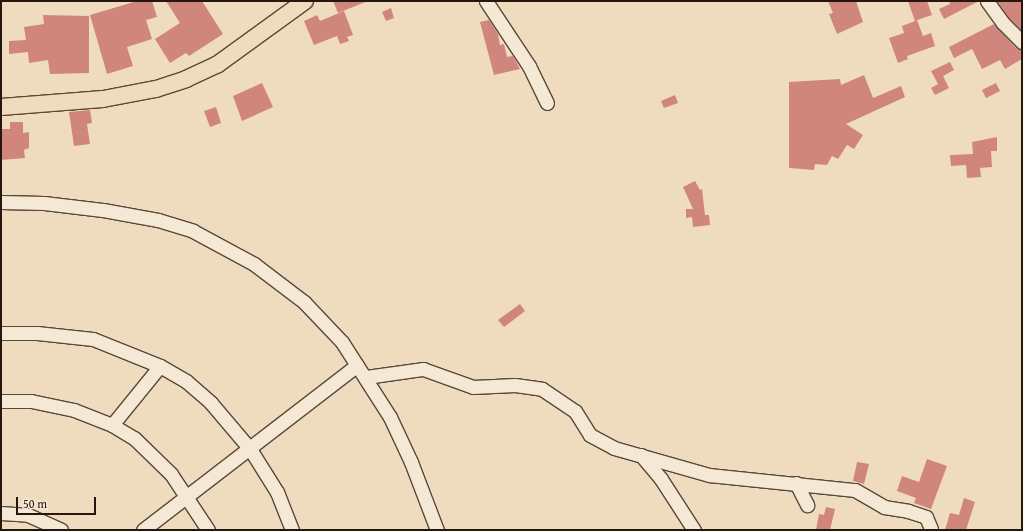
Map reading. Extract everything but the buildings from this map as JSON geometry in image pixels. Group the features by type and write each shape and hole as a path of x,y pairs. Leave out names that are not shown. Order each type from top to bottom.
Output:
{"main road":[{"path":"1,107 103,99 156,89 186,79 218,64 305,1"}],"street":[{"path":"486,1 529,66 547,103"},
{"path":"987,1 1003,23 1022,42"},
{"path":"1,202 44,203 103,210 158,220 193,231 254,264 304,302 342,342 366,377 390,417 408,455 436,530"},
{"path":"1,333 37,333 94,339 160,366 186,381 211,403 250,449 277,492 292,530"},
{"path":"143,530 357,365"},
{"path":"112,425 160,366"},
{"path":"366,377 423,369 473,387 515,385 542,389 575,411 590,435 601,442 709,475 738,480 796,483 855,490 884,507 908,511 926,517 931,529"},
{"path":"1,401 31,401 74,410 112,425 134,438 150,452 188,496 208,530"},
{"path":"641,454 661,478 694,530"},
{"path":"796,483 807,505"},
{"path":"1,512 28,515 62,530"}]}
